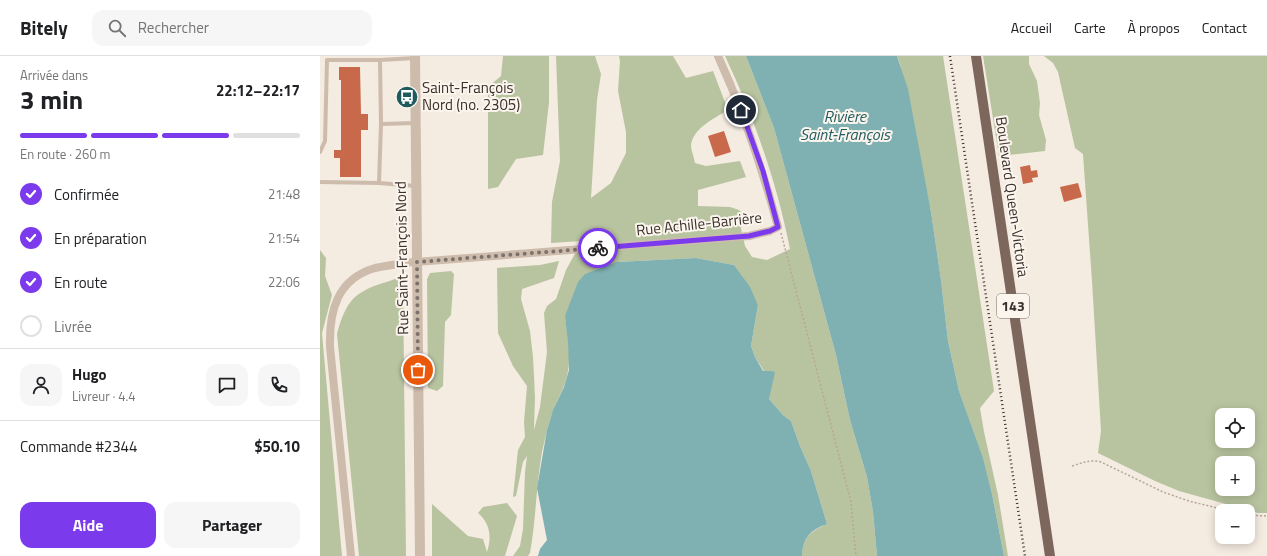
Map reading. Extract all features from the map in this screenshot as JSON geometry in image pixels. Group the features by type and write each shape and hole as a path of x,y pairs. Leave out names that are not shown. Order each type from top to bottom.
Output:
{"main road":[{"name":"Boulevard Queen-Victoria","path":"976,56 1050,556"}],"street":[{"name":"Rue Achille-Barrière","path":"351,556 330,347 332,314 340,292 347,284 362,273 376,268 403,263 749,236 770,231 778,227 763,171 746,122 718,56"},
{"name":"Rue Saint-François Nord","path":"415,57 420,556"}],"lane":[{"path":"320,152 325,141 327,60 380,60 415,57"},
{"path":"379,183 380,60"},
{"path":"380,124 416,123"},
{"path":"320,182 379,183 416,186"}],"path":[{"path":"778,227 784,241 851,502 856,556"},
{"path":"1072,466 1088,460 1101,462 1163,492 1215,508"},
{"path":"1255,515 1267,516"}],"green space":[{"path":"503,56 549,56 549,102 543,155 516,159 498,187 488,189 488,87 501,76"},
{"path":"556,56 595,56 601,74 597,100 591,198 611,183 626,153 626,132 618,91 619,56 673,56 686,78 713,71 728,110 699,129 695,135 691,147 695,163 706,166 740,161 746,177 698,190 698,206 730,207 739,210 752,222 740,224 745,246 752,257 767,260 790,249 785,224 764,151 746,103 725,56 746,56 774,128 836,355 850,420 867,477 873,512 877,556 802,556 806,539 816,529 827,524 811,471 791,421 783,415 769,399 771,371 764,371 755,357 751,346 758,305 734,265 696,258 617,262 565,316 568,337 569,365 564,387 551,416 542,452 530,553 528,556 513,556 520,546 523,529 527,456 523,462 516,496 513,497 518,450 525,437 524,422 527,386 513,366 498,333 497,268 540,265 559,261 554,278 522,289 521,299 530,331 533,357 535,397 534,430 540,407 547,352 544,313 547,306 556,299 566,270 582,241 551,243 552,202 560,161"},
{"path":"897,56 943,56 994,391 980,408 998,495 1008,556 1004,556 992,494 983,459 959,391 948,341 931,212 900,64"},
{"path":"983,56 1029,56 1029,64 1037,81 1040,103 1039,115 1046,140 1045,151 999,156"},
{"path":"1044,56 1267,56 1267,513 1255,512 1255,504 1226,504 1179,491 1098,453 1101,431 1083,154 1075,148 1058,72 1053,63"},
{"path":"320,250 326,258 325,276 332,295 322,333 342,556 320,556"},
{"path":"451,271 454,274 451,315 445,322 443,386 437,391 428,388 427,279 430,273"},
{"path":"395,279 403,280 406,556 359,556 337,334 345,310 357,295 369,288"},
{"path":"507,503 517,516 505,556 432,556 432,504 468,536 483,539 487,552 490,536 489,531 485,521 478,513 483,507"}],"water":[{"name":"Rivière Saint-François","path":"746,56 897,56 908,89 931,212 948,341 959,391 983,458 992,494 1004,556 877,556 873,512 867,477 850,420 836,355 774,128"},
{"path":"696,258 734,265 750,287 758,305 751,346 763,371 775,372 769,399 783,415 791,421 811,471 827,524 816,529 808,536 804,544 802,556 538,556 540,549 547,540 537,488 547,430 553,410 564,387 569,370 565,316 578,282 585,274 617,262"}],"building":[{"path":"339,67 360,67 361,114 368,114 368,130 361,130 361,177 340,177 340,158 334,158 334,150 341,150 341,80 339,80"},
{"path":"724,131 731,152 715,157 708,136"},
{"path":"1030,165 1031,171 1037,170 1038,177 1032,178 1033,182 1023,184 1020,167"},
{"path":"1078,183 1082,197 1064,202 1060,187"}],"railway":[{"path":"950,56 1025,556"}],"way so far":[{"path":"418,370 417,262 598,248"}],"place":[{"name":"Saint-François Nord (no. 2305)","path":"407,97"}],"route":[{"path":"598,248 749,236 761,234 778,227 763,171 741,110"}]}
